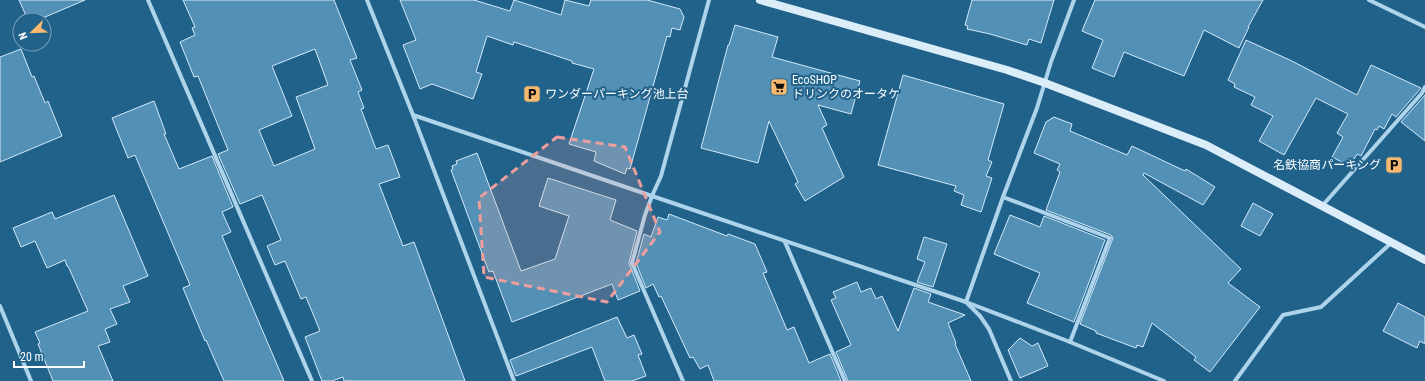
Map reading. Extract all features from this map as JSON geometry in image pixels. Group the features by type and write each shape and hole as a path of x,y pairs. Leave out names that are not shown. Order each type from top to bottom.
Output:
{"street":[{"path":"148,0 312,381"},
{"path":"367,0 413,115 514,381"},
{"path":"683,381 632,263 645,215 661,176 709,0"},
{"path":"760,0 999,68 1045,83 1206,145 1425,260"},
{"path":"966,302 1074,0"},
{"path":"1369,0 1425,27"},
{"path":"1322,206 1422,93 1425,87"},
{"path":"413,115 966,302 1070,342 1164,381"},
{"path":"1003,197 1110,238 1070,342"},
{"path":"785,242 845,381"},
{"path":"1235,381 1283,315 1321,307 1391,243"},
{"path":"966,302 980,316 989,329 1011,381"},
{"path":"0,306 30,381"}],"highlighted area":[{"path":"557,137 625,147 660,232 607,302 484,277 479,198"}],"building":[{"path":"19,0 85,0 52,14 52,12 24,12"},
{"path":"183,0 334,0 357,58 350,60 362,90 358,92 364,108 361,109 376,149 388,145 400,177 379,184 403,246 414,242 465,381 344,381 343,377 332,381 322,381 305,337 320,331 306,297 301,299 285,261 275,265 267,246 281,240 262,195 240,204 218,154 228,150 198,76 194,77 180,42 195,35 192,28 195,27","holes":["315,49 328,85 296,97 315,149 274,166 259,130 292,116 272,66"]},
{"path":"400,0 474,0 510,11 514,0 561,15 565,0 589,6 591,0 647,0 680,9 684,17 680,30 672,28 670,37 667,36 630,169 627,168 625,174 594,161 596,152 569,144 594,69 572,63 572,61 514,42 513,45 487,36 476,72 482,74 473,99 432,84 420,89 403,45 416,40"},
{"path":"972,0 1054,0 1041,43 1029,39 1027,45 967,29 968,26 965,25"},
{"path":"1095,0 1263,0 1248,27 1239,48 1204,30 1184,76 1124,52 1114,77 1092,68 1103,40 1082,31"},
{"path":"735,25 778,37 772,57 860,81 851,114 818,105 827,125 822,128 844,177 805,201 795,184 798,182 769,121 758,163 701,148 728,45"},
{"path":"1246,40 1292,61 1357,95 1371,65 1421,88 1396,117 1392,114 1384,129 1379,126 1377,130 1375,129 1361,156 1357,154 1350,166 1332,157 1343,137 1337,133 1348,114 1316,98 1284,155 1259,141 1273,116 1251,105 1255,97 1234,87 1235,84 1228,80"},
{"path":"13,52 22,52 32,77 34,76 45,103 48,101 62,136 0,162 0,57"},
{"path":"903,75 1004,104 988,160 992,162 986,176 992,178 981,212 961,205 964,195 954,191 956,186 878,165"},
{"path":"1425,95 1425,141 1401,122"},
{"path":"154,101 166,134 164,134 179,169 212,156 233,207 222,212 231,232 222,236 284,381 224,381 206,340 205,341 183,288 190,285 135,155 128,158 112,118"},
{"path":"1054,117 1072,124 1070,131 1127,155 1132,146 1185,171 1186,169 1215,187 1203,205 1144,173 1143,175 1241,269 1228,283 1260,307 1210,372 1194,360 1196,357 1152,323 1143,347 1137,345 1136,348 1096,333 1096,331 1080,324 1113,238 1111,235 1046,210 1060,172 1057,170 1060,164 1034,153 1046,122"},
{"path":"477,153 521,271 555,259 569,216 539,206 548,178 616,200 610,220 637,231 629,263 640,291 618,300 612,284 512,322 493,271 489,272 451,170 453,169 452,166 457,164 456,161"},
{"path":"114,195 148,276 123,286 130,302 110,309 117,324 105,329 110,342 98,346 113,381 53,381 38,344 40,343 35,332 88,311 65,260 47,268 35,241 21,247 13,228 52,212 55,219"},
{"path":"1253,203 1273,214 1260,236 1241,226"},
{"path":"669,214 727,236 728,234 755,244 767,272 763,273 787,330 794,327 809,363 830,354 841,381 714,381 708,365 700,369 693,357 690,358 661,296 659,297 653,284 646,288 636,263 644,234 651,237 658,217 667,220"},
{"path":"1010,215 1040,227 1044,216 1105,240 1074,322 1027,303 1040,273 994,254"},
{"path":"924,237 947,244 933,287 917,282 925,262 917,259"},
{"path":"857,282 861,292 871,288 876,299 882,296 898,331 914,288 931,294 928,302 965,315 948,323 956,343 955,344 971,381 848,381 836,352 851,345 831,300 836,298 833,292"},
{"path":"1398,303 1425,317 1425,344 1420,341 1417,348 1383,331"},
{"path":"617,317 627,338 634,335 642,354 638,355 646,376 632,381 605,381 592,347 516,376 510,360"},
{"path":"1020,338 1032,346 1038,343 1048,366 1020,378 1008,350"}],"place":[{"name":"EcoSHOP ドリンクのオータケ","path":"779,87"},
{"name":"ワンダーパーキング池上台","path":"532,94"},
{"name":"名鉄協商パーキング","path":"1394,165"}]}
